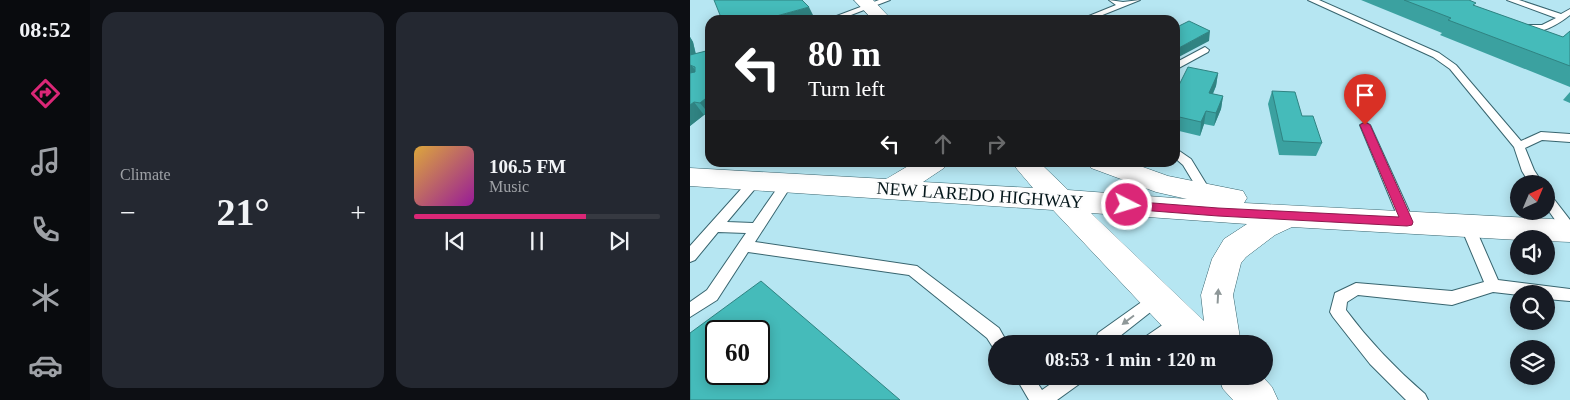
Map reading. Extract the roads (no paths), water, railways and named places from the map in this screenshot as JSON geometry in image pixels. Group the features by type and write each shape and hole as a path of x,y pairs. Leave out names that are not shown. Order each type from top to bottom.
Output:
{"main road":[{"path":"866,3 878,15"},
{"path":"889,190 927,167"},
{"path":"1028,167 1194,335"},
{"path":"1114,167 1212,202 1360,219"},
{"name":"NEW LAREDO HIGHWAY","path":"690,177 1060,200 1212,202 1288,216 1570,230"},
{"path":"1223,335 1217,295 1227,259 1235,248 1265,228 1288,216"},
{"path":"1245,385 1259,400"}],"lane":[{"path":"841,15 866,3 886,0"},
{"path":"1113,0 1122,5"},
{"path":"1097,15 1136,0"},
{"path":"1312,0 1436,55 1453,66 1519,146 1531,175"},
{"path":"1511,0 1562,17"},
{"path":"1509,24 1532,29 1549,28 1570,11"},
{"path":"1180,64 1205,50"},
{"path":"1365,125 1407,222"},
{"path":"1519,146 1541,136 1570,138"},
{"path":"1180,156 1187,162 1212,202"},
{"path":"690,256 755,181"},
{"path":"690,310 712,295 787,183"},
{"path":"1555,209 1570,230"},
{"path":"1468,225 1493,286"},
{"path":"716,227 757,228"},
{"path":"746,246 912,270 993,335"},
{"path":"1419,400 1390,375 1358,340 1338,312 1340,298 1356,289 1452,298 1493,286 1570,295"},
{"path":"1108,335 1157,298"},
{"path":"1160,335 1180,320"},
{"path":"1030,385 1041,400 1063,385"}]}
